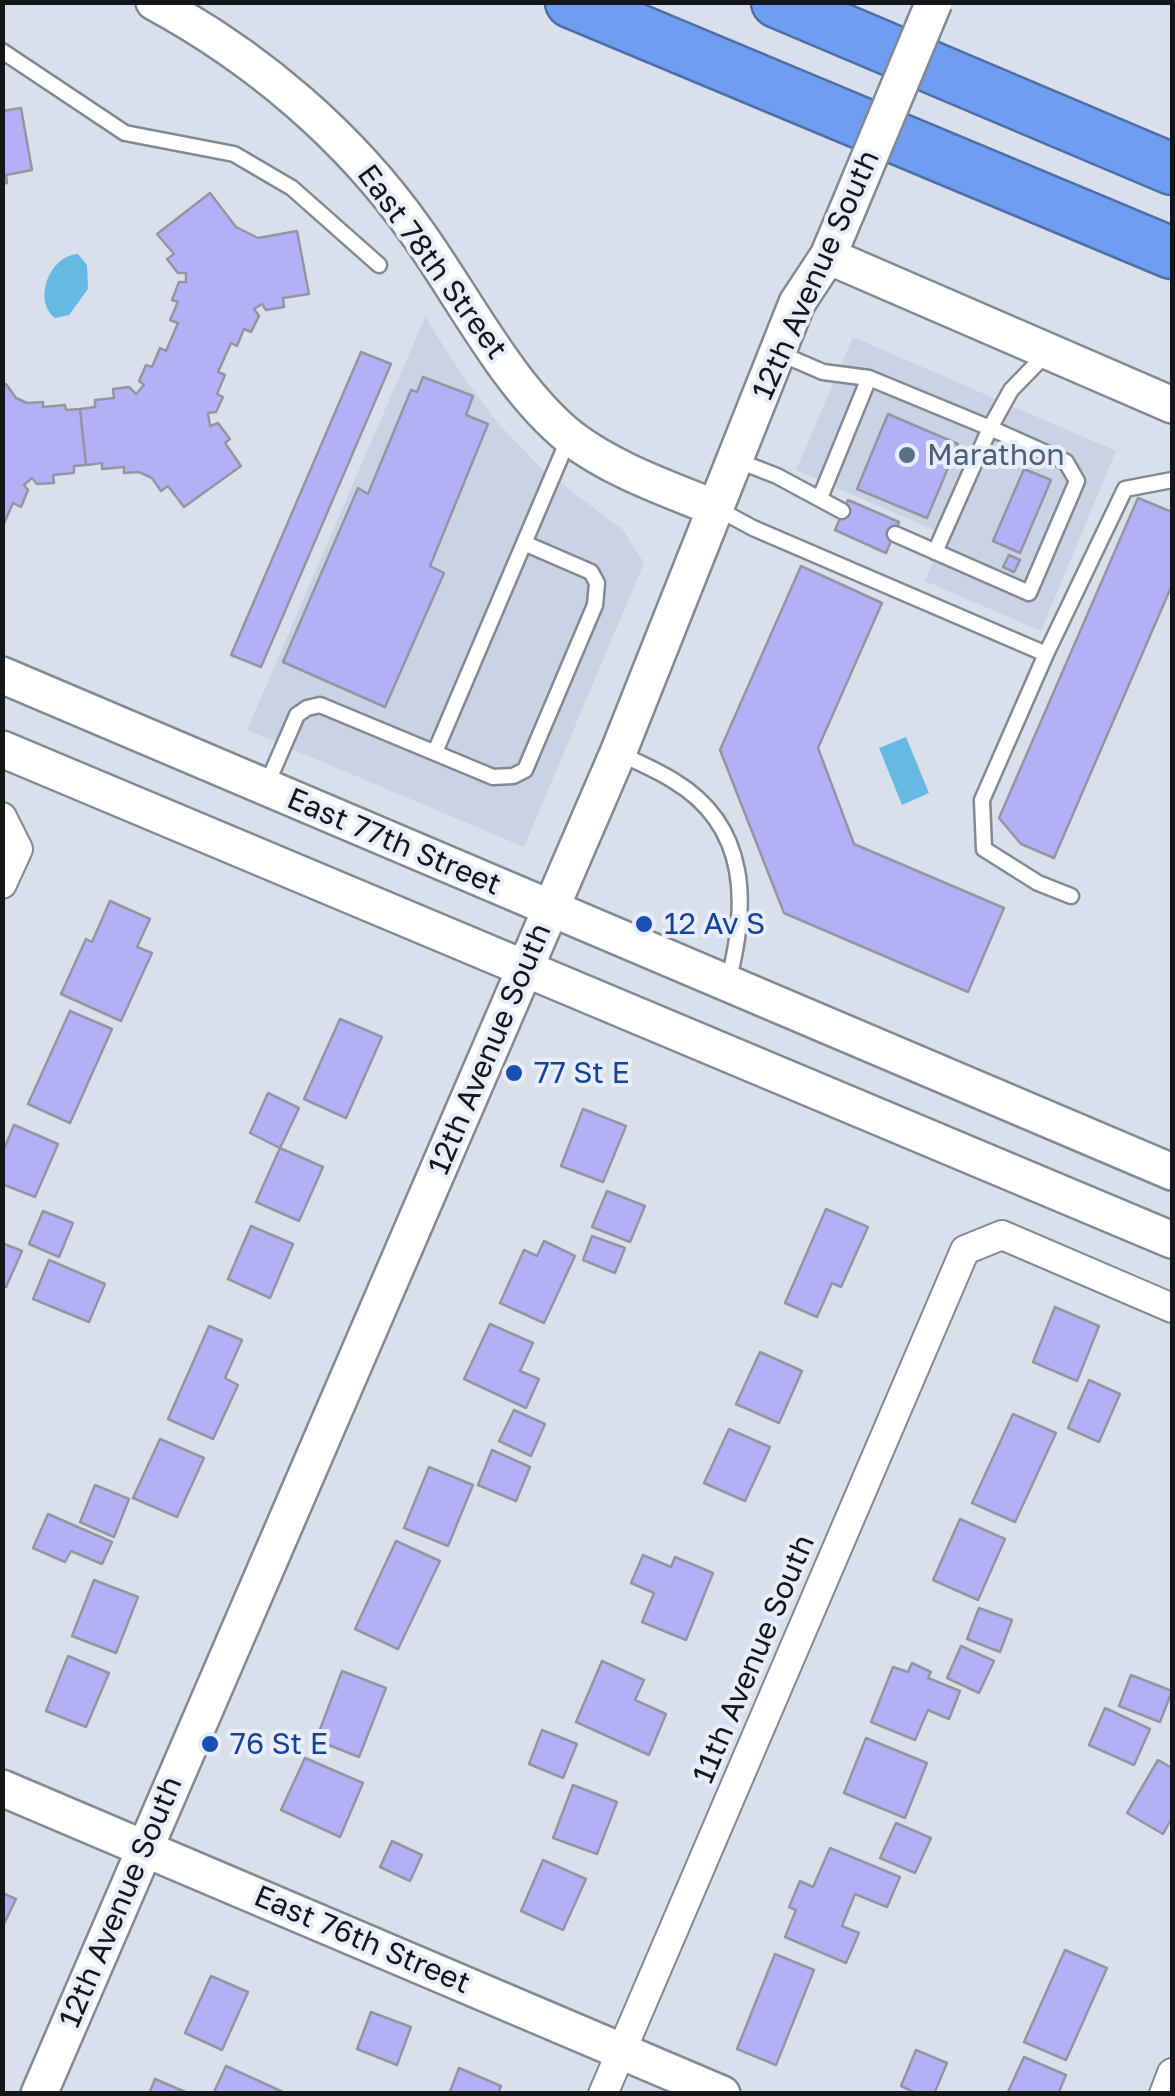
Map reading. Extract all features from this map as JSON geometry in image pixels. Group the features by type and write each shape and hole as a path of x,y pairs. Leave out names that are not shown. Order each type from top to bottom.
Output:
{"highway":[{"path":"570,2 1172,253"},
{"path":"777,2 1172,169"}],"street":[{"name":"East 78th Street","path":"154,2 270,78 350,151 414,228 518,381 570,436 626,470 715,508"},
{"name":"12th Avenue South","path":"39,2094 618,752 796,303 828,256 934,2"},
{"path":"828,256 1172,404"},
{"name":"East 77th Street","path":"2,675 1172,1172"},
{"path":"2,749 1172,1240"},
{"path":"2,816 18,848 2,884"},
{"name":"11th Avenue South","path":"603,2094 966,1250 1002,1235 1172,1308"},
{"name":"East 76th Street","path":"2,1788 722,2094"},
{"path":"1164,2094 1172,2074"}],"lane":[{"path":"2,51 124,133 234,154 292,188 379,265"},
{"path":"935,552 1011,390 1048,351"},
{"path":"778,353 823,372 869,378 990,428 1066,462 1077,481 1029,593 894,534"},
{"path":"820,498 869,378"},
{"path":"435,752 570,436"},
{"path":"735,460 842,510"},
{"path":"1071,896 1038,882 984,849 982,800 1125,489 1172,480"},
{"path":"715,508 1046,654"},
{"path":"266,787 297,715 320,705 494,777 514,776 525,770 595,605 597,584 591,572 524,543"},
{"path":"618,752 692,793 725,833 742,888 737,949 728,984"}],"shaded area":[{"path":"425,317 498,423 542,469 623,530 644,563 524,847 247,730"},
{"path":"853,337 1116,451 1041,631 925,581 945,535 796,470"}],"water":[{"path":"78,254 87,265 88,289 69,315 55,318 45,301 47,280 59,262"},
{"path":"906,737 929,793 902,805 879,748"}],"building":[{"path":"21,108 32,170 6,175 7,183 2,184 2,111"},
{"path":"210,193 236,227 258,238 297,231 309,294 283,298 284,307 266,310 262,304 254,309 259,316 251,332 244,329 237,346 231,343 218,372 225,375 217,394 223,397 216,412 208,413 210,426 218,423 230,439 225,443 241,466 184,507 168,486 161,491 152,478 139,472 124,473 124,467 102,469 102,463 86,465 80,409 95,407 95,400 114,398 113,389 129,387 136,394 144,385 139,381 146,365 152,367 160,348 166,351 178,323 170,320 178,302 172,300 179,282 186,282 186,273 178,273 167,259 174,254 157,234"},
{"path":"361,352 391,364 261,667 231,655"},
{"path":"423,377 473,396 466,415 488,424 430,566 444,573 385,707 283,662 358,488 368,494 411,390 417,392"},
{"path":"6,384 16,398 27,403 80,409 86,465 74,466 74,473 53,475 54,483 37,484 32,478 24,485 28,490 21,507 13,503 2,528 2,387"},
{"path":"888,414 958,444 927,518 857,489"},
{"path":"1024,469 1051,480 1020,553 993,541"},
{"path":"1138,498 1172,512 1172,585 1054,858 1021,844 999,818"},
{"path":"848,500 899,522 886,553 835,530"},
{"path":"1009,555 1020,560 1014,572 1003,567"},
{"path":"801,566 882,603 818,748 854,844 1004,908 968,992 784,913 720,750"},
{"path":"110,901 150,919 137,947 152,953 121,1021 61,994 86,939 92,942"},
{"path":"70,1011 112,1029 70,1123 28,1104"},
{"path":"340,1019 382,1037 346,1118 304,1099"},
{"path":"268,1093 299,1108 280,1148 250,1133"},
{"path":"583,1109 626,1126 603,1182 561,1166"},
{"path":"14,1125 58,1144 35,1197 2,1184 2,1154"},
{"path":"280,1148 323,1167 299,1221 256,1202"},
{"path":"607,1191 645,1206 630,1242 592,1227"},
{"path":"826,1209 868,1227 841,1287 832,1283 817,1317 785,1303"},
{"path":"43,1211 73,1223 59,1257 29,1244"},
{"path":"251,1226 293,1244 270,1298 228,1279"},
{"path":"592,1236 625,1248 615,1273 583,1260"},
{"path":"544,1241 575,1256 544,1323 500,1303 524,1250 537,1256"},
{"path":"2,1243 22,1251 6,1287 2,1286"},
{"path":"49,1260 105,1284 89,1322 33,1299"},
{"path":"1055,1307 1099,1326 1077,1381 1033,1362"},
{"path":"490,1324 533,1343 520,1371 539,1379 526,1408 464,1379"},
{"path":"209,1326 242,1340 225,1378 238,1385 213,1439 168,1419"},
{"path":"760,1352 802,1371 779,1423 736,1404"},
{"path":"1089,1380 1120,1394 1099,1442 1068,1428"},
{"path":"514,1410 545,1424 531,1456 499,1441"},
{"path":"1013,1414 1056,1433 1015,1522 972,1503"},
{"path":"729,1429 770,1447 745,1501 704,1483"},
{"path":"160,1439 204,1458 177,1517 133,1498"},
{"path":"492,1450 530,1467 516,1501 478,1485"},
{"path":"429,1467 473,1485 448,1546 404,1528"},
{"path":"95,1485 129,1499 114,1537 80,1522"},
{"path":"48,1514 112,1542 102,1564 71,1551 65,1562 33,1548"},
{"path":"960,1519 1005,1539 978,1600 933,1580"},
{"path":"396,1541 440,1561 398,1649 355,1629"},
{"path":"643,1555 671,1567 675,1557 713,1573 686,1640 642,1622 654,1593 631,1583"},
{"path":"94,1580 138,1597 116,1653 72,1636"},
{"path":"979,1608 1012,1620 1000,1652 967,1639"},
{"path":"961,1646 994,1661 979,1693 947,1678"},
{"path":"68,1656 109,1673 86,1727 46,1711"},
{"path":"602,1661 644,1680 635,1700 666,1714 649,1755 576,1722"},
{"path":"912,1663 931,1672 928,1678 960,1691 949,1719 928,1710 915,1740 871,1722 893,1667 908,1672"},
{"path":"342,1671 386,1688 359,1757 316,1740"},
{"path":"1131,1675 1172,1691 1160,1722 1119,1706"},
{"path":"1105,1708 1150,1729 1134,1765 1089,1745"},
{"path":"542,1730 577,1744 563,1778 529,1764"},
{"path":"866,1738 927,1763 905,1818 844,1793"},
{"path":"305,1758 363,1783 340,1837 281,1810"},
{"path":"1158,1760 1172,1768 1172,1818 1163,1834 1127,1813"},
{"path":"573,1785 617,1802 597,1854 553,1838"},
{"path":"896,1823 931,1838 915,1873 880,1858"},
{"path":"392,1841 422,1855 410,1881 380,1867"},
{"path":"830,1848 900,1877 887,1907 855,1894 842,1926 859,1933 846,1963 785,1937 796,1910 789,1907 800,1881 813,1887"},
{"path":"543,1860 586,1879 563,1930 521,1911"},
{"path":"2,1893 16,1899 2,1928"},
{"path":"1065,1950 1107,1968 1066,2060 1024,2042"},
{"path":"775,1954 814,1970 776,2065 737,2049"},
{"path":"211,1976 248,1992 222,2050 185,2033"},
{"path":"371,2012 411,2027 397,2065 357,2049"},
{"path":"916,2050 947,2063 934,2094 918,2094 901,2086"},
{"path":"1024,2057 1066,2075 1058,2094 1007,2094"},
{"path":"226,2066 283,2092 213,2094"},
{"path":"459,2068 501,2086 498,2094 449,2094"},
{"path":"155,2079 190,2094 149,2094"}],"place":[{"name":"Marathon","path":"907,455"},
{"name":"12 Av S","path":"644,924"},
{"name":"77 St E","path":"514,1073"},
{"name":"76 St E","path":"210,1744"}]}
